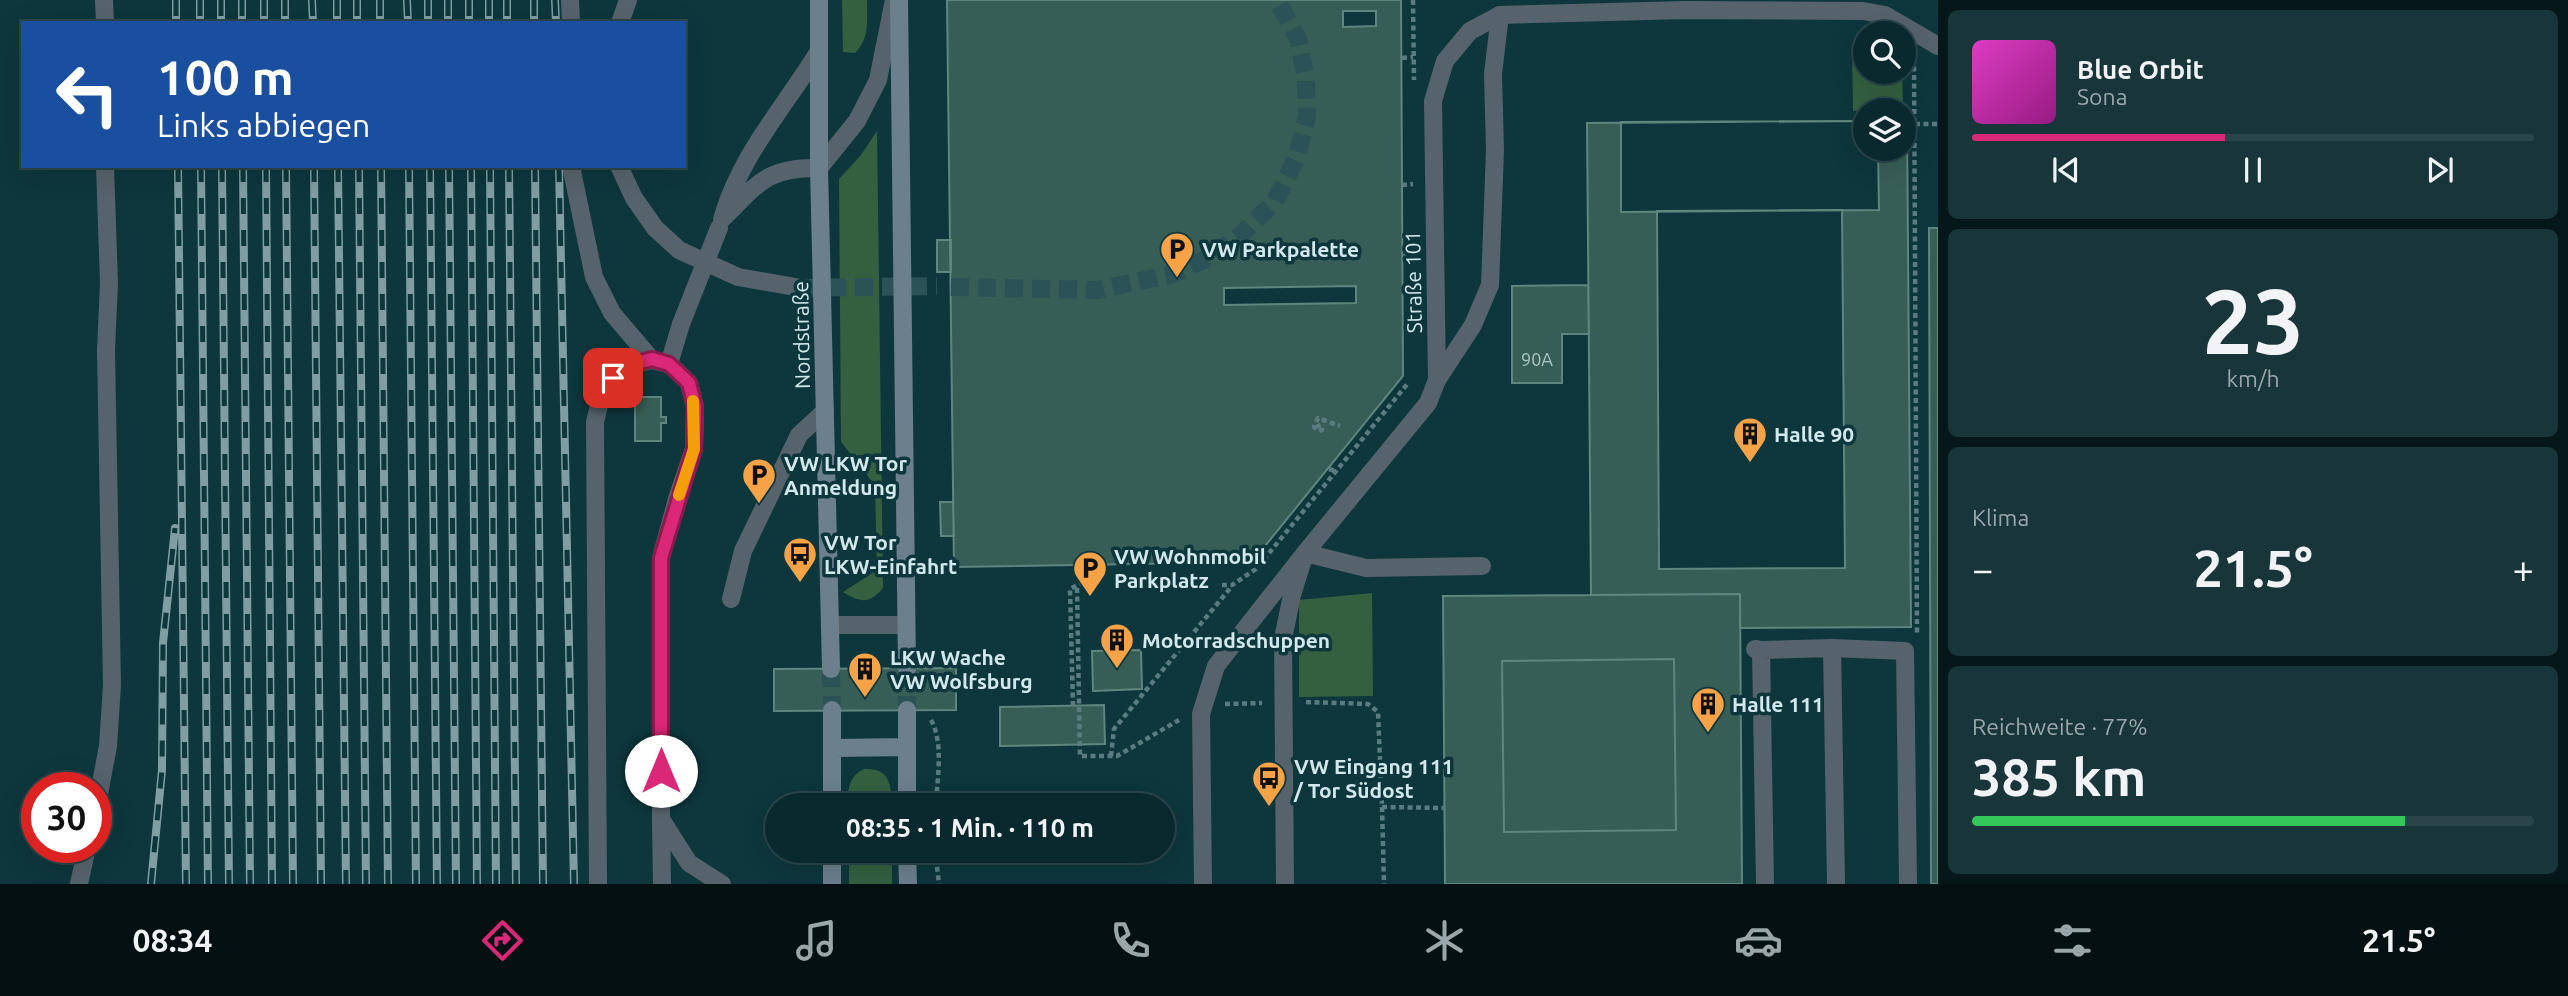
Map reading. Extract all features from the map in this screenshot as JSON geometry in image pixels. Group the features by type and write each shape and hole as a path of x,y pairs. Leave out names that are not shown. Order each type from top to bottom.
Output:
{"street":[{"path":"104,0 105,21"},
{"path":"570,0 570,21"},
{"path":"621,21 628,0"},
{"name":"Nordstraße","path":"819,0 819,168 831,669"},
{"path":"721,223 764,178 793,168 819,168 857,121 878,80 894,0"},
{"path":"899,0 907,669"},
{"name":"Straße 101","path":"1203,884 1203,705 1216,666 1428,403 1437,380 1433,101 1445,61 1470,31 1500,15 1863,10 1885,15 1895,21"},
{"path":"1437,380 1473,325 1490,285 1495,150 1493,74 1500,15"},
{"path":"1916,34 1938,46"},
{"path":"661,362 681,324 721,223 730,191 752,149 819,51"},
{"path":"103,772 112,685 106,350 109,283 105,168"},
{"path":"571,168 594,277 611,313 661,362 689,383 695,407 694,449 661,558 662,884"},
{"path":"619,168 634,198 655,228 679,250 738,278 801,288"},
{"path":"598,884 595,422 603,389 623,367 661,362"},
{"path":"731,599 743,551 799,435 825,411"},
{"path":"1286,884 1283,639 1292,595 1305,553 1366,569 1482,566"},
{"path":"830,625 906,625"},
{"path":"1832,648 1836,884"},
{"path":"1765,884 1758,650 1832,648 1905,651 1908,884"},
{"path":"832,710 832,793"},
{"path":"907,710 907,793"},
{"path":"833,748 907,747"},
{"path":"662,819 689,863 722,884"},
{"path":"79,884 84,863"},
{"path":"832,863 832,884"},
{"path":"907,863 908,884"}],"path":[{"path":"1413,0 1414,82"},
{"path":"1402,58 1413,57"},
{"path":"1916,124 1938,124"},
{"path":"1905,651 1917,638 1915,161"},
{"path":"1414,171 1414,196"},
{"path":"1402,185 1414,184"},
{"path":"1415,245 1415,268"},
{"path":"1403,256 1415,257"},
{"path":"1111,756 1114,729 1232,585 1256,569 1411,378"},
{"path":"1316,427 1321,425 1322,430 1314,427 1318,418 1340,426"},
{"path":"1329,469 1336,471"},
{"path":"1277,533 1285,534"},
{"path":"1073,706 1070,589 1098,574 1103,565"},
{"path":"1222,585 1232,585"},
{"path":"1077,589 1080,755"},
{"path":"926,713 936,729 936,793"},
{"path":"1382,807 1384,884"},
{"path":"937,863 939,884"}],"green space":[{"path":"842,0 867,0 865,35 855,53 843,52"},
{"path":"1852,45 1853,84 1902,84 1903,98 1853,98 1853,111"},
{"path":"877,131 883,588 873,597 860,600 843,592 877,570 875,485 841,442 839,179 861,155"},
{"path":"1372,593 1373,696 1299,697 1299,600"},
{"path":"873,769 884,774 891,793 849,793 852,780 859,772"},
{"path":"849,863 892,863 892,884 849,884"}],"building":[{"name":"VW Parkpalette","path":"947,0 1401,0 1403,376 1252,562 954,567"},
{"path":"1343,11 1376,11 1376,26 1343,27"},
{"path":"1853,121 1853,161 1878,161 1879,210 1621,212 1621,122"},
{"name":"Halle 90","path":"1853,121 1853,161 1907,161 1911,627 1740,628 1740,594 1591,595 1587,123"},
{"path":"1842,210 1845,568 1659,569 1657,211"},
{"path":"1929,228 1938,228 1938,884 1931,884"},
{"path":"937,240 951,240 951,272 937,272"},
{"path":"1588,285 1589,334 1562,334 1562,383 1512,383 1512,286"},
{"path":"1356,286 1356,303 1224,305 1224,288"},
{"path":"635,397 661,397 661,417 666,417 666,423 661,423 661,441 635,441"},
{"path":"940,502 953,502 954,536 941,536"},
{"name":"Halle 111","path":"1740,594 1742,884 1445,884 1443,596","holes":["1674,659 1676,830 1504,832 1502,661"]},
{"name":"Motorradschuppen","path":"1141,650 1142,689 1093,691 1092,651"},
{"path":"1674,659 1676,830 1504,832 1502,661"},
{"name":"LKW Wache VW Wolfsburg","path":"956,668 956,710 774,711 774,669"},
{"path":"1104,705 1105,744 1000,746 1000,707"}],"tunnel":[{"path":"951,287 1097,290 1173,274 1204,260 1240,236 1275,201 1296,159 1307,117 1306,79 1298,39 1277,0"},
{"path":"801,288 937,286"},
{"path":"831,669 832,710"},
{"path":"907,669 907,710"}],"railway":[{"path":"176,0 176,21"},
{"path":"200,0 200,21"},
{"path":"221,0 221,21"},
{"path":"242,0 242,21"},
{"path":"264,0 264,21"},
{"path":"285,0 285,21"},
{"path":"312,0 313,21"},
{"path":"337,0 337,21"},
{"path":"357,0 357,21"},
{"path":"380,0 380,21"},
{"path":"407,0 408,21"},
{"path":"428,0 428,21"},
{"path":"448,0 448,21"},
{"path":"469,0 469,21"},
{"path":"489,0 489,21"},
{"path":"507,0 507,21"},
{"path":"534,0 534,21"},
{"path":"555,0 556,21"},
{"path":"178,168 186,884"},
{"path":"201,168 208,884"},
{"path":"222,168 229,884"},
{"path":"243,168 250,884"},
{"path":"266,168 272,884"},
{"path":"286,168 293,884"},
{"path":"314,168 321,884"},
{"path":"338,168 346,884"},
{"path":"359,168 366,884"},
{"path":"381,168 388,884"},
{"path":"409,168 416,884"},
{"path":"430,168 437,884"},
{"path":"449,168 456,884"},
{"path":"471,168 477,884"},
{"path":"490,168 496,884"},
{"path":"509,168 516,884"},
{"path":"535,168 543,884"},
{"path":"559,168 574,884"},
{"path":"151,884 162,770 163,643 175,528"}],"slow traffic":[{"path":"679,495 694,449 693,401"}],"place":[{"name":"VW Parkpalette","path":"1177,279"},
{"name":"Halle 90","path":"1750,464"},
{"name":"VW LKW Tor Anmeldung","path":"759,505"},
{"name":"VW Tor LKW-Einfahrt","path":"800,584"},
{"name":"VW Wohnmobil Parkplatz","path":"1090,598"},
{"name":"Motorradschuppen","path":"1117,670"},
{"name":"LKW Wache VW Wolfsburg","path":"865,699"},
{"name":"Halle 111","path":"1708,734"},
{"name":"VW Eingang 111 / Tor Südost","path":"1269,808"}],"route":[{"path":"613,378 623,367 652,359 669,364 689,383 695,407 694,449 661,558 661,771"}]}
